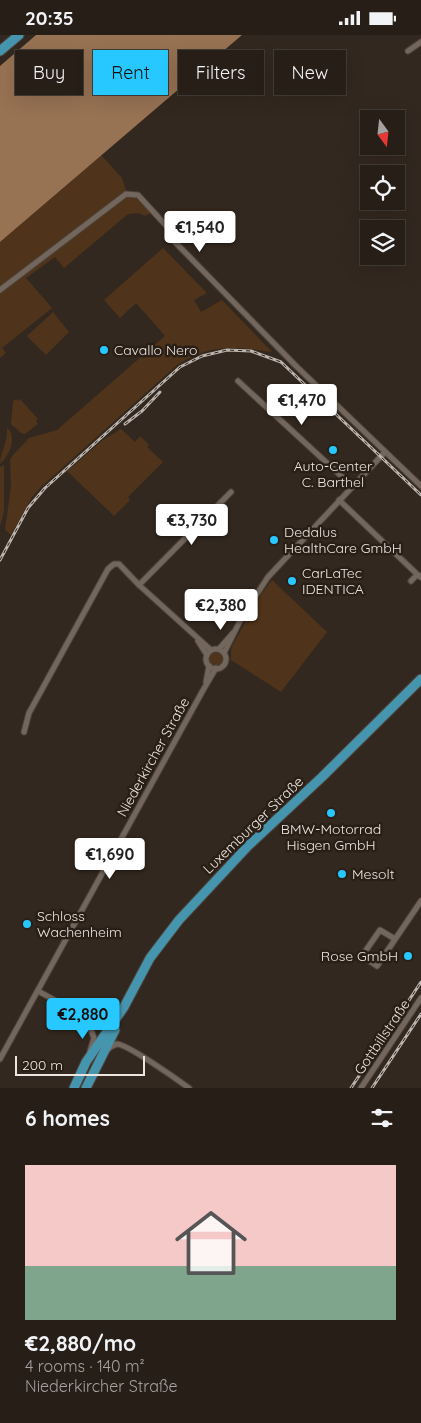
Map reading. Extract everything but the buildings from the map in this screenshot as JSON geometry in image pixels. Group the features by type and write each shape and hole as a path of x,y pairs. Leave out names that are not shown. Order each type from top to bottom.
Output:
{"main road":[{"path":"0,51 19,35"},
{"name":"Luxemburger Straße","path":"86,1088 104,1052 112,1029 150,957 179,920 248,846 322,777 421,679"},
{"name":"Luxemburger Straße","path":"74,1088 86,1061 112,1029"}],"street":[{"path":"408,51 421,42"},
{"path":"0,290 126,194 138,195 171,231 172,239 297,367 421,485"},
{"path":"238,381 352,486"},
{"path":"195,636 207,655 207,662 210,666 220,668 225,662 224,653 238,626 256,593 268,577 385,452"},
{"path":"139,585 231,492"},
{"path":"339,500 419,575 411,581"},
{"path":"24,732 29,713 108,569 114,564 119,564 139,585 211,650"},
{"path":"207,655 211,650 219,649 238,626"},
{"path":"219,649 224,653"},
{"name":"Niederkircher Straße","path":"202,692 210,666"},
{"name":"Niederkircher Straße","path":"0,1059 216,668"},
{"path":"394,939 380,930 362,956 377,966 421,901"},
{"path":"38,991 112,1029"},
{"name":"Gottbillstraße","path":"361,1088 421,999"},
{"path":"98,1020 112,1017 124,1007"},
{"path":"86,1017 98,1020 112,1029"},
{"path":"86,1017 94,1038 86,1061"},
{"path":"104,1052 118,1044 141,1055 189,1088"}],"shaded area":[{"path":"36,35 242,35 224,50 178,50 178,90 0,242 0,66 15,53 15,95 83,95 83,50 19,50"},
{"path":"101,155 122,178 128,197 135,197 151,213 145,216 138,213 128,214 64,268 55,257 26,278 52,308 2,348 6,353 0,358 0,242"},
{"path":"163,248 207,293 194,300 201,312 222,300 272,352 223,348 200,353 177,365 42,486 32,497 11,535 5,530 11,486 10,459 29,438 57,430 165,336 136,303 120,318 104,300"},
{"path":"53,312 69,332 46,355 27,336"},
{"path":"16,399 18,401 20,399 38,419 36,421 38,424 25,434 21,433 11,424 13,401"},
{"path":"7,428 12,436 12,441 9,452 0,464 6,438"},
{"path":"121,429 135,442 140,436 149,445 147,447 163,462 128,497 130,500 114,516 67,471 103,440"},
{"path":"4,465 4,512 0,526 0,467"},
{"path":"272,580 327,632 281,692 231,660 232,646 260,596"},
{"path":"216,652 221,654 223,659 221,664 216,666 211,664 209,659 211,654"}],"railway":[{"path":"0,560 28,508 45,488 180,367 202,356 227,350 251,351 281,362 421,495"},
{"path":"125,424 142,411 160,392"},
{"path":"351,1088 421,982"},
{"path":"372,1088 421,1014"}],"place":[{"name":"Cavallo Nero","path":"104,350"},
{"name":"Auto-Center C. Barthel","path":"333,450"},
{"name":"Dedalus HealthCare GmbH","path":"274,540"},
{"name":"CarLaTec IDENTICA","path":"292,581"},
{"name":"BMW-Motorrad Hisgen GmbH","path":"331,813"},
{"name":"Mesolt","path":"342,874"},
{"name":"Schloss Wachenheim","path":"27,924"},
{"name":"Rose GmbH","path":"408,956"}]}
